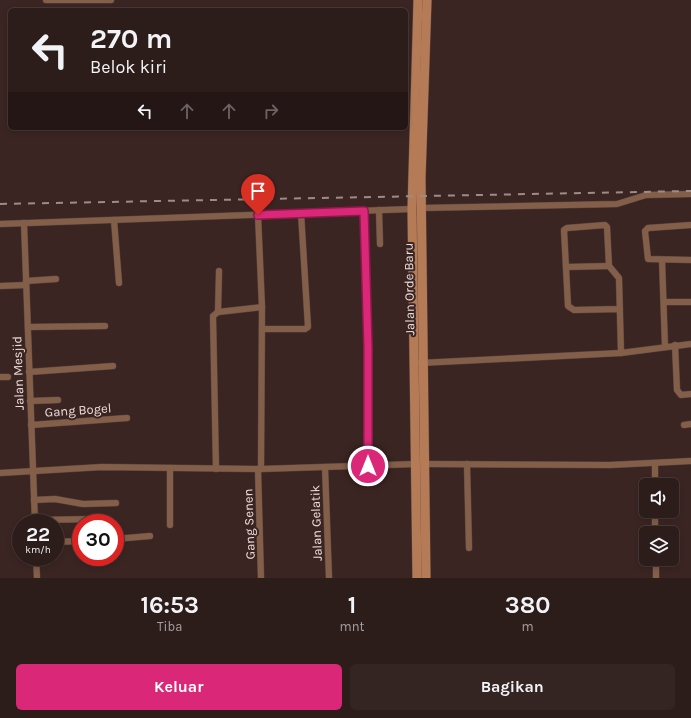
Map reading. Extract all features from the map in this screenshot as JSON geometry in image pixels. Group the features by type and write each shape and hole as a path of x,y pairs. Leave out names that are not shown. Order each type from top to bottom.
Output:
{"main road":[{"name":"Jalan Orde Baru","path":"418,0 420,60 417,208 420,464 418,578"},
{"name":"Jalan Orde Baru","path":"420,60 427,0"},
{"name":"Jalan Orde Baru","path":"420,464 426,578"}],"street":[{"path":"46,0 111,0"},
{"path":"0,224 417,208 617,204 646,195 691,194"},
{"path":"378,210 380,244"},
{"path":"364,211 368,347 368,466"},
{"path":"262,329 305,329 308,326 301,213"},
{"name":"Gang Senen","path":"258,215 262,307 260,469 261,578"},
{"path":"114,220 119,283"},
{"name":"Jalan Mesjid","path":"24,223 35,514"},
{"path":"620,309 570,309 568,306 564,230 567,228 605,225 608,230 610,266 619,278 620,309 621,353"},
{"path":"691,225 646,229 645,231 648,259 691,260"},
{"path":"662,260 665,347"},
{"path":"566,267 610,266"},
{"path":"218,312 219,271"},
{"path":"0,286 56,279"},
{"path":"664,302 691,302"},
{"path":"216,469 213,314 218,312 262,307"},
{"path":"28,327 105,326"},
{"path":"419,363 621,353 691,344"},
{"path":"676,345 677,390 681,395 691,394"},
{"path":"29,372 113,366"},
{"path":"0,377 8,377"},
{"path":"30,401 58,400"},
{"name":"Gang Bogel","path":"31,425 127,418"},
{"path":"684,425 691,424"},
{"path":"0,473 102,467 260,469 420,464 610,465 691,461"},
{"path":"654,463 655,478"},
{"path":"467,464 469,548"},
{"name":"Jalan Gelatik","path":"325,467 329,578"},
{"path":"170,468 170,525"},
{"path":"34,500 55,499 83,504 116,503"},
{"path":"124,538 150,536"},
{"path":"36,566 37,578"},
{"path":"656,566 656,578"}],"railway":[{"path":"0,204 691,191"}],"route":[{"path":"258,215 364,211 368,347 368,466"}]}
